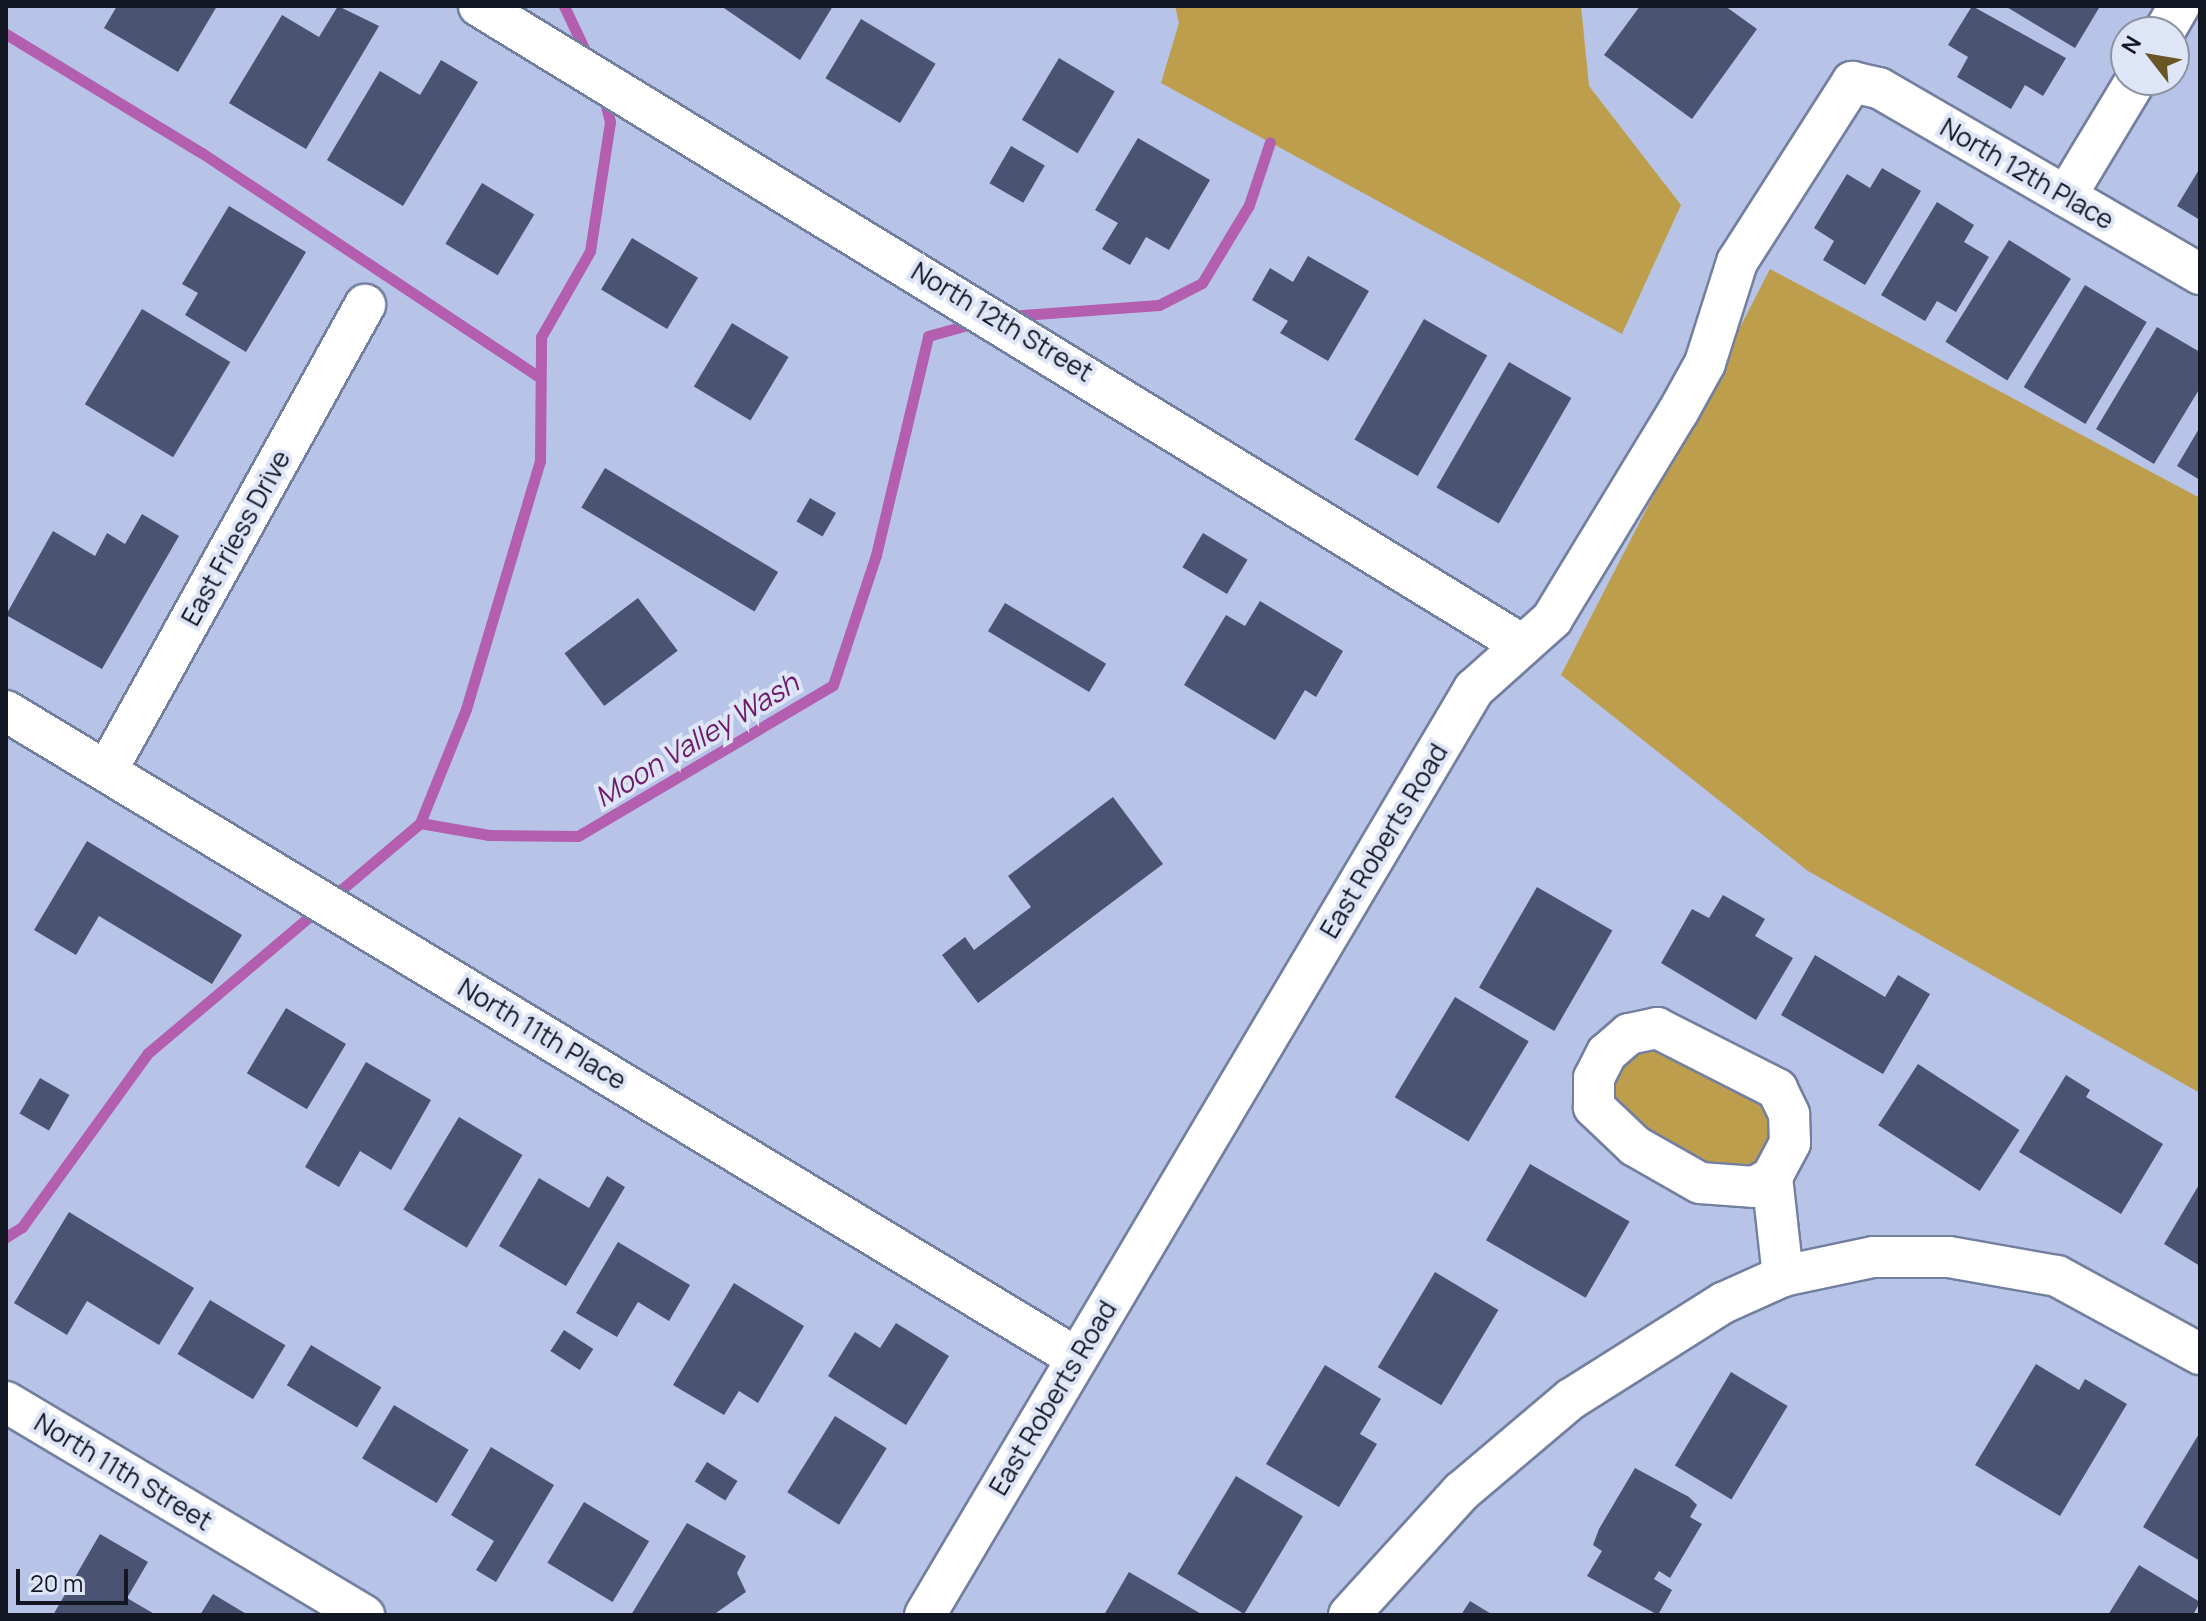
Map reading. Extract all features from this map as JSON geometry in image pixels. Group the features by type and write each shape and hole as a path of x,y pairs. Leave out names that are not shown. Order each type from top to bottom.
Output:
{"street":[{"name":"North 12th Street","path":"479,6 1521,644"},
{"name":"East Roberts Road","path":"925,1615 1474,689 1552,619 1678,412 1705,363 1737,262 1852,82"},
{"name":"North 12th Place","path":"1852,82 1879,88 2200,274"},
{"path":"2066,196 2126,96"},
{"name":"East Friess Drive","path":"107,770 365,305"},
{"name":"North 11th Place","path":"6,711 1077,1358"},
{"path":"1772,1177 1755,1187 1700,1183 1635,1146 1594,1107 1594,1078 1607,1053 1629,1034 1657,1028 1777,1089 1789,1114 1790,1143 1772,1177 1783,1276"},
{"path":"1349,1615 1462,1491 1571,1399 1723,1303 1783,1276 1873,1257 1949,1257 2057,1276 2200,1354"},
{"name":"North 11th Street","path":"6,1402 364,1615"}],"shaded area":[{"path":"1175,6 1581,6 1589,86 1681,205 1622,334 1161,83 1179,23"},
{"path":"1770,269 2200,498 2200,1093 1808,871 1561,675"},
{"path":"1629,1034 1789,1114 1755,1187 1612,1128 1607,1053"}],"building":[{"path":"117,6 217,6 178,72 104,28"},
{"path":"338,6 379,26 306,149 229,103 282,15 319,37"},
{"path":"721,6 833,6 800,60"},
{"path":"1640,6 1725,6 1757,29 1692,119 1604,55"},
{"path":"1972,6 2066,58 2043,96 2025,85 2011,109 1957,77 1968,57 1948,45"},
{"path":"2005,6 2095,6 2099,8 2075,48"},
{"path":"861,19 936,64 900,123 825,78"},
{"path":"1059,58 1115,91 1078,153 1022,120"},
{"path":"441,60 478,82 403,206 327,160 380,71 420,95"},
{"path":"1138,138 1210,180 1169,250 1146,237 1130,265 1102,249 1118,223 1095,210"},
{"path":"1011,146 1045,165 1023,203 990,183"},
{"path":"1882,168 1921,191 1865,285 1823,260 1834,241 1814,228 1847,174 1870,188"},
{"path":"2200,168 2200,220 2177,206"},
{"path":"482,183 534,214 498,275 445,244"},
{"path":"1937,202 1974,225 1964,242 1989,257 1956,312 1937,301 1925,321 1881,295"},
{"path":"229,206 306,252 246,352 185,315 198,293 182,284"},
{"path":"632,238 698,278 667,329 601,289"},
{"path":"2009,240 2071,279 2007,380 1945,342"},
{"path":"1308,256 1369,291 1328,361 1280,333 1288,321 1252,300 1270,268 1293,282"},
{"path":"2085,285 2147,322 2085,424 2024,387"},
{"path":"142,309 230,362 173,457 85,404"},
{"path":"1424,319 1487,356 1418,476 1354,439"},
{"path":"732,323 789,357 750,420 694,386"},
{"path":"2157,327 2200,352 2200,388 2154,464 2096,429"},
{"path":"1509,362 1571,398 1499,524 1436,488"},
{"path":"2200,427 2200,480 2177,466"},
{"path":"605,468 778,572 754,611 581,507"},
{"path":"810,498 836,513 822,536 796,521"},
{"path":"142,514 179,536 102,669 6,615 53,531 95,556 107,533 125,544"},
{"path":"1203,533 1248,560 1227,594 1182,567"},
{"path":"638,598 678,651 604,706 565,653"},
{"path":"1260,601 1343,651 1316,697 1305,690 1275,740 1184,685 1226,615 1245,626"},
{"path":"1005,603 1106,664 1089,692 988,631"},
{"path":"1113,797 1163,864 978,1003 942,955 965,937 974,950 1031,907 1008,876"},
{"path":"87,841 242,935 212,984 99,916 76,955 34,930"},
{"path":"1537,887 1612,930 1554,1031 1479,987"},
{"path":"1723,895 1765,919 1755,936 1793,958 1756,1020 1661,963 1692,909 1709,918"},
{"path":"1815,955 1885,997 1898,975 1930,994 1883,1074 1781,1015"},
{"path":"1455,997 1529,1041 1468,1142 1395,1097"},
{"path":"286,1008 346,1044 307,1109 247,1073"},
{"path":"366,1062 431,1100 391,1170 360,1151 339,1187 305,1167"},
{"path":"1918,1064 2019,1130 1980,1191 1878,1125"},
{"path":"2066,1075 2090,1090 2086,1097 2163,1144 2121,1214 2019,1152"},
{"path":"40,1078 69,1095 49,1131 20,1114"},
{"path":"459,1117 522,1155 467,1248 403,1210"},
{"path":"1530,1164 1630,1222 1586,1298 1486,1240"},
{"path":"607,1176 625,1187 566,1286 499,1246 539,1178 589,1208"},
{"path":"2200,1183 2200,1266 2164,1244"},
{"path":"69,1212 194,1288 159,1345 87,1301 67,1335 14,1303"},
{"path":"618,1242 690,1285 669,1321 638,1302 617,1337 576,1313"},
{"path":"1435,1272 1498,1310 1441,1405 1378,1367"},
{"path":"734,1283 804,1326 758,1403 739,1391 724,1415 673,1385"},
{"path":"210,1300 285,1345 253,1399 178,1354"},
{"path":"896,1323 949,1356 906,1425 828,1376 855,1332 880,1348"},
{"path":"564,1330 593,1349 580,1370 550,1351"},
{"path":"311,1345 381,1387 357,1428 287,1385"},
{"path":"2036,1364 2079,1390 2085,1379 2127,1404 2060,1516 1975,1465"},
{"path":"1325,1365 1381,1399 1360,1434 1377,1444 1339,1507 1266,1464"},
{"path":"1731,1372 1788,1406 1731,1499 1675,1465"},
{"path":"394,1405 469,1450 437,1503 362,1458"},
{"path":"835,1416 887,1448 839,1525 787,1492"},
{"path":"2200,1432 2200,1561 2143,1527"},
{"path":"491,1447 554,1485 496,1582 476,1570 494,1541 451,1515"},
{"path":"707,1462 738,1481 725,1501 695,1482"},
{"path":"1635,1468 1689,1497 1697,1505 1690,1517 1702,1524 1670,1578 1659,1571 1654,1579 1672,1590 1658,1615 1587,1576 1602,1551 1593,1545 1599,1529"},
{"path":"1236,1476 1303,1516 1244,1614 1177,1574"},
{"path":"584,1502 649,1541 613,1602 547,1563"},
{"path":"687,1523 746,1556 737,1573 746,1592 713,1615 631,1615"},
{"path":"100,1534 148,1562 127,1598 156,1615 53,1615"},
{"path":"2139,1565 2200,1602 2193,1615 2108,1615"},
{"path":"1129,1572 1203,1615 1104,1615"},
{"path":"213,1594 248,1615 200,1615"},
{"path":"1470,1601 1493,1615 1461,1615"}],"waterway":[{"path":"564,6 589,59"},
{"path":"6,34 202,153 538,376"},
{"path":"420,823 466,709 540,461 541,337 590,251 610,122 603,94"},
{"name":"Moon Valley Wash","path":"1010,316 1159,305 1202,283 1249,205 1270,142"},
{"name":"Moon Valley Wash","path":"6,1237 22,1227 148,1053 420,823 489,835 578,836 833,685 876,555 928,336 978,322"}]}
